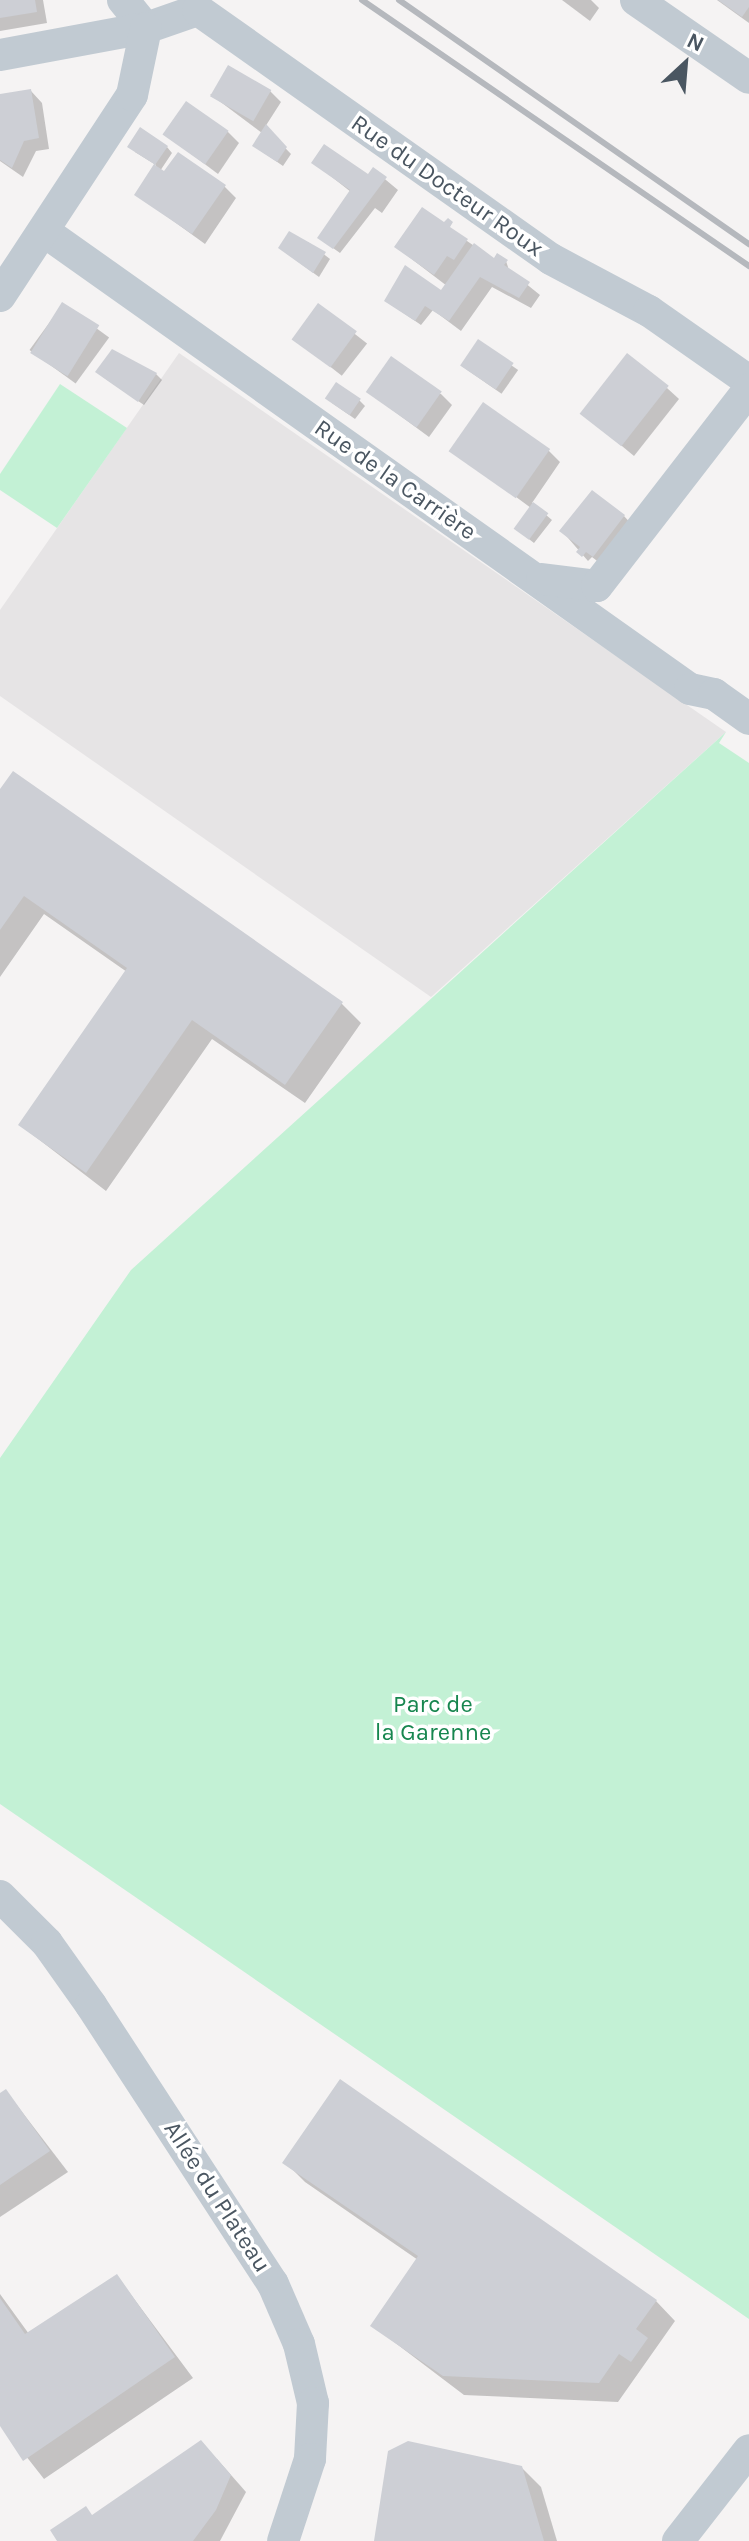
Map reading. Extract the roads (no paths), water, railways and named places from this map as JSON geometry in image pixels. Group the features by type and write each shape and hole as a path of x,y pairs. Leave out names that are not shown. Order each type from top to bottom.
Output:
{"street":[{"path":"123,0 146,28"},
{"path":"636,0 749,78"},
{"name":"Rue du Docteur Roux","path":"146,28 198,10 551,259 649,311 749,381"},
{"path":"0,55 146,28"},
{"path":"0,296 45,232 132,95 146,28"},
{"name":"Rue de la Carrière","path":"45,232 690,689 714,694 749,719"},
{"path":"530,576 597,586 749,389"},
{"name":"Allée du Plateau","path":"0,1896 47,1943 91,2005 273,2284 294,2332 312,2417 310,2459 283,2541"},
{"path":"678,2541 749,2450"}],"railway":[{"path":"362,0 749,266"},
{"path":"399,0 749,244"}],"park label":[{"name":"Parc de la Garenne","path":"433,1719"}]}
